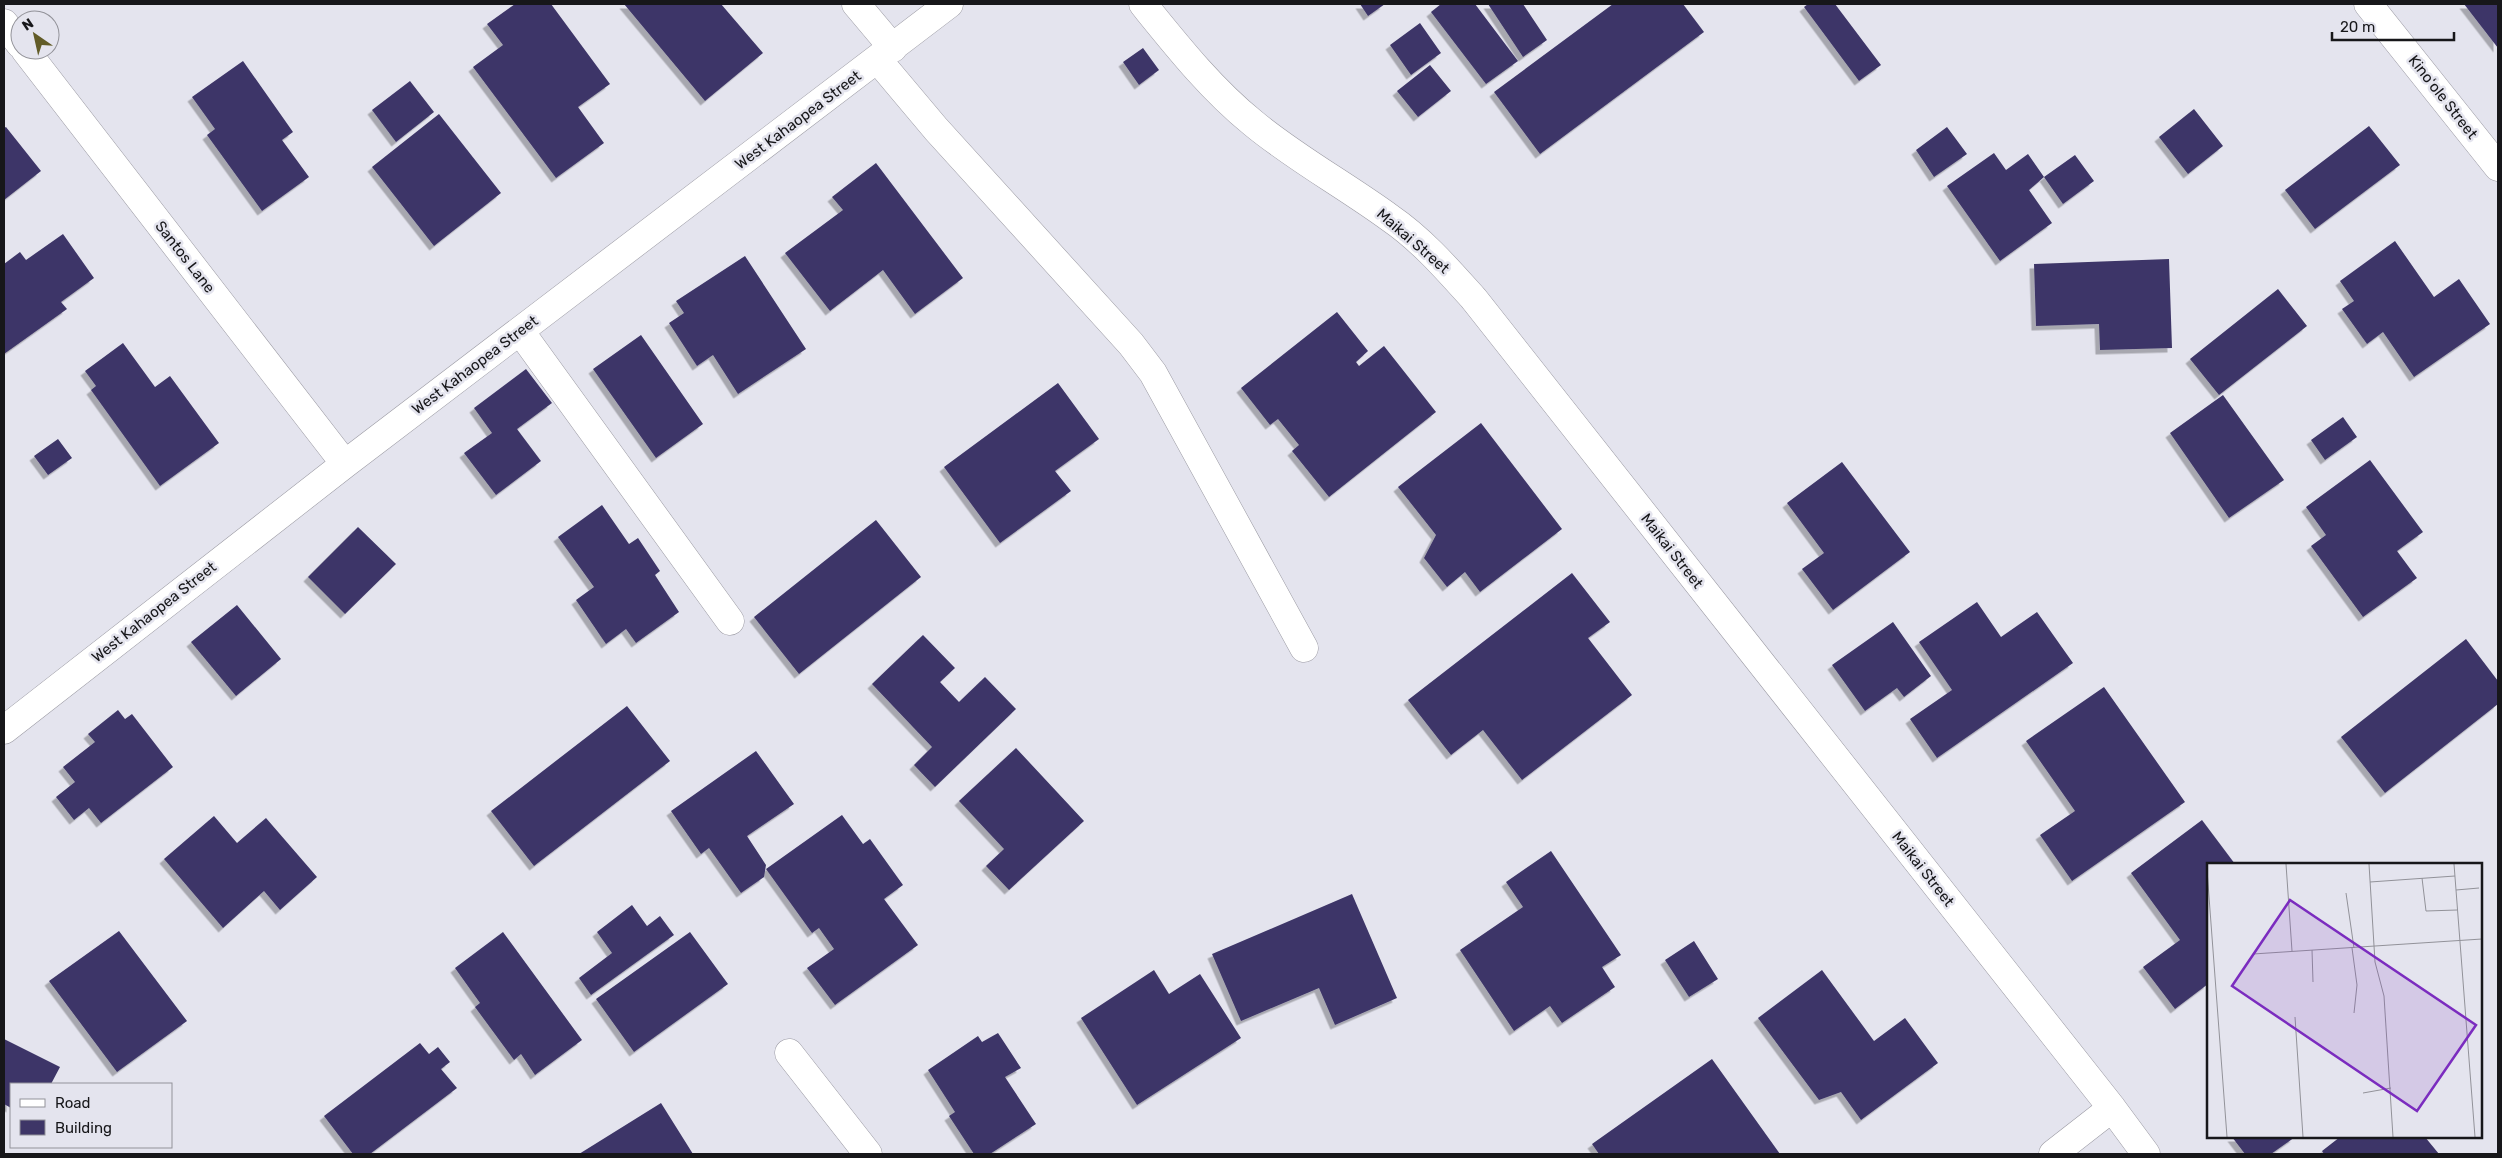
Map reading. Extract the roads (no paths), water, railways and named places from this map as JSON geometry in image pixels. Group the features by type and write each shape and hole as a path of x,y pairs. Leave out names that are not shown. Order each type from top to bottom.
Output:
{"street":[{"path":"856,4 886,54 936,129 1102,310 1142,358 1175,411 1304,648"},
{"name":"West Kahaopea Street","path":"4,730 345,464 886,54 949,4"},
{"name":"Maikai Street","path":"1143,4 1182,53 1230,103 1254,124 1391,219 1428,250 1474,299 2112,1108 2146,1154"},
{"name":"Kinoʻole Street","path":"2368,4 2498,167"},
{"name":"Santos Lane","path":"32,60 345,464"},
{"path":"520,331 730,621"},
{"path":"789,1053 868,1154"},
{"path":"2053,1154 2112,1108"}]}
